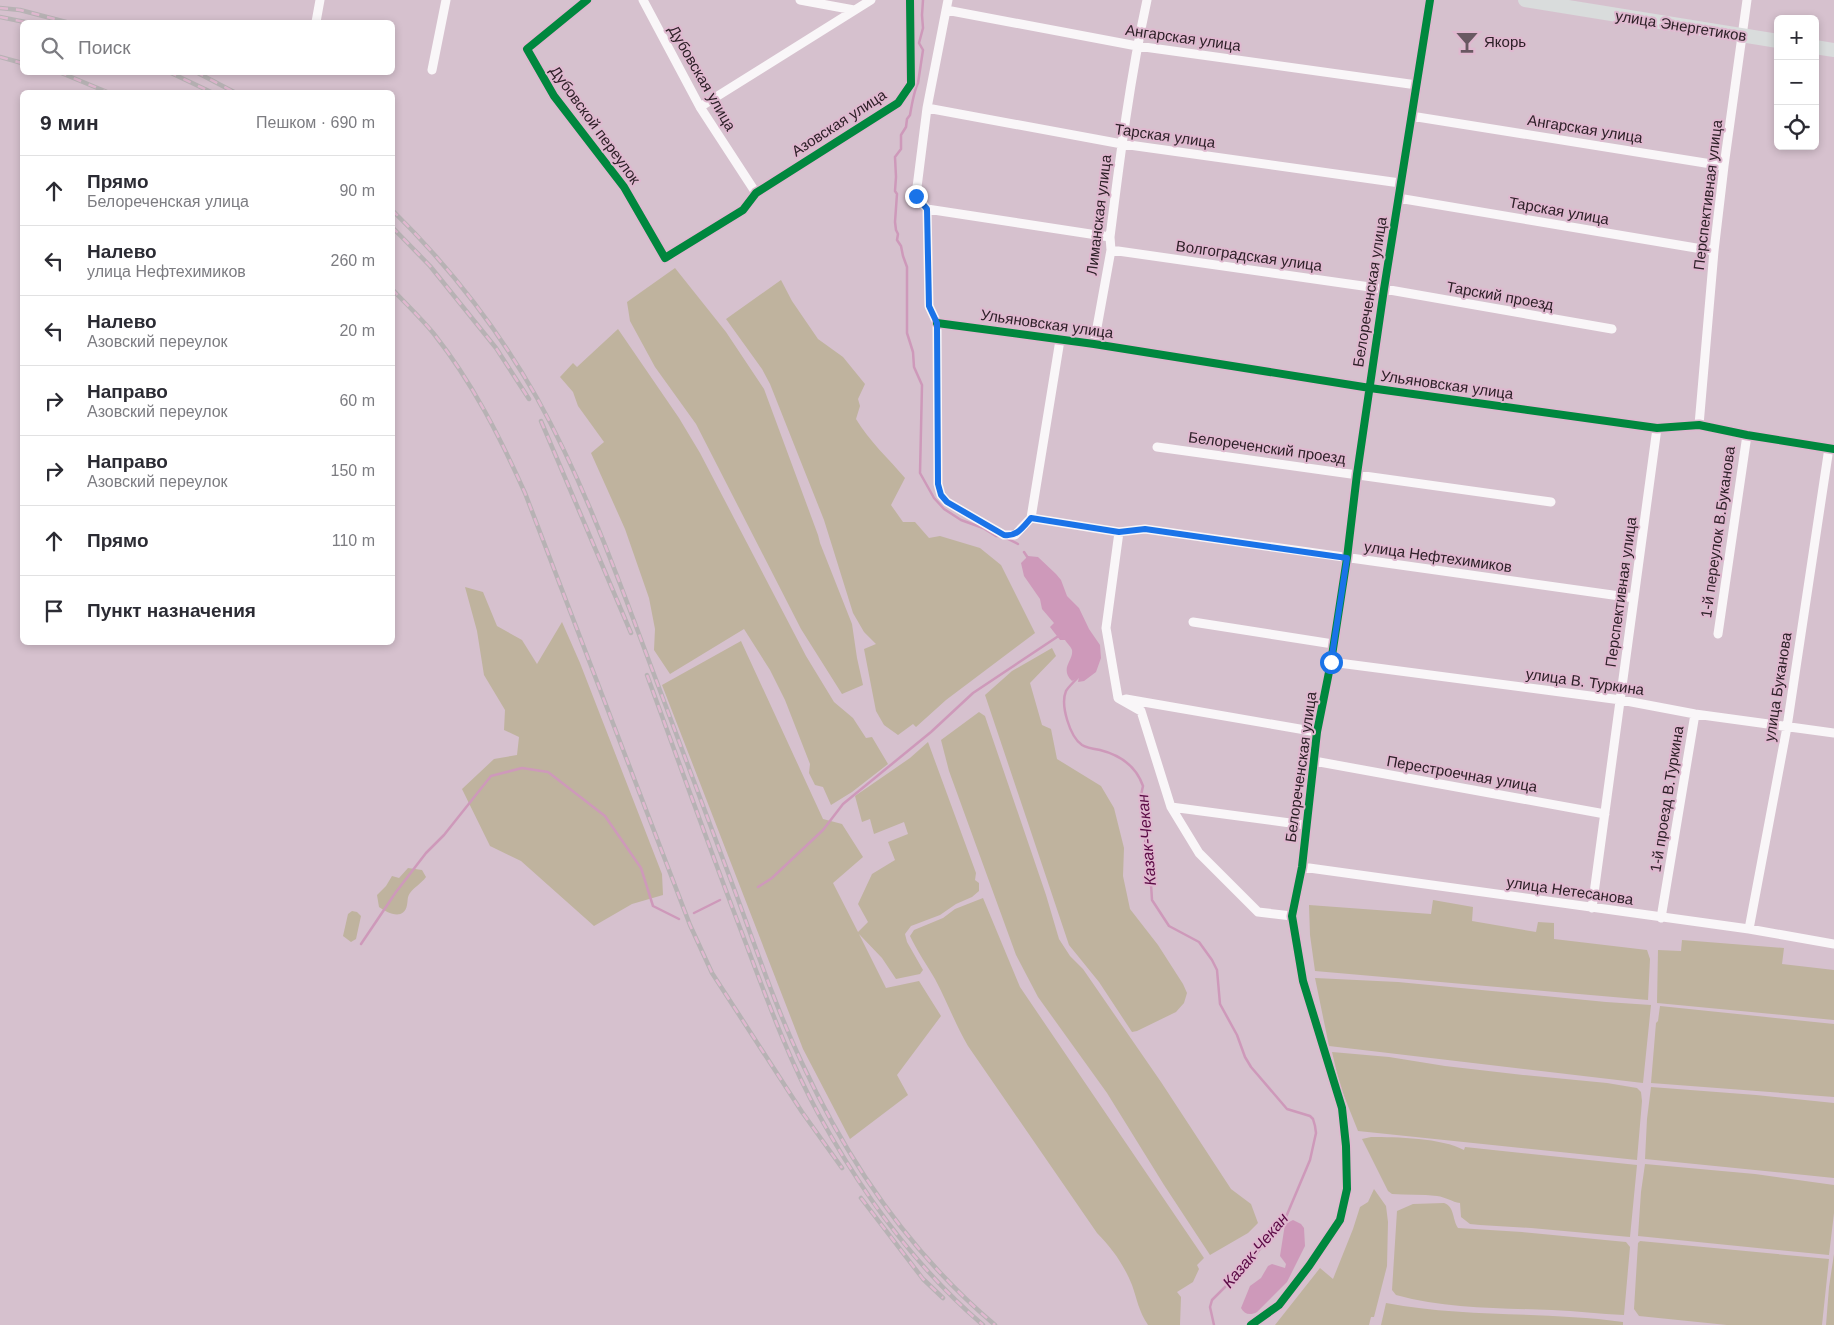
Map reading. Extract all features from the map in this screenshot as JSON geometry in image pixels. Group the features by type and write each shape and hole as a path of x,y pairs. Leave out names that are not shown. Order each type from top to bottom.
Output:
{"main road":[{"name":"улица Энергетиков","path":"1525,0 1774,40"},
{"path":"1819,48 1834,50"}],"street":[{"path":"316,20 320,0"},
{"path":"432,70 446,0"},
{"name":"Дубовской переулок","path":"587,0 527,48 554,96 624,186 665,258"},
{"name":"Дубовская улица","path":"643,0 700,107 756,192"},
{"path":"800,0 854,10"},
{"path":"700,107 871,0"},
{"name":"Азовская улица","path":"665,258 743,210 756,192 898,102 911,84 910,0"},
{"path":"948,0 927,108 916,196 927,209 929,306 937,323 938,484 941,495 947,502 1004,535 1014,535 1031,518 1060,340"},
{"name":"Лиманская улица","path":"1094,344 1111,250 1110,237 1137,46 1147,0"},
{"name":"Белореченская улица","path":"1292,916 1302,867 1305,825 1317,732 1331,662 1384,289 1430,0"},
{"name":"Перспективная улица","path":"1699,424 1714,251 1747,0"},
{"name":"Ангарская улица","path":"946,10 1137,46 1417,85"},
{"name":"Тарская улица","path":"927,108 1122,144 1400,183"},
{"name":"Ангарская улица","path":"1411,116 1724,166"},
{"name":"Тарская улица","path":"1398,198 1714,251"},
{"path":"927,209 1110,237"},
{"name":"Волгоградская улица","path":"1111,250 1384,289"},
{"name":"Тарский проезд","path":"1384,289 1612,329"},
{"name":"Ульяновская улица","path":"937,323 1094,344 1370,388 1657,428 1699,424 1746,435 1831,449"},
{"name":"Перспективная улица","path":"1592,908 1657,428"},
{"name":"1-й переулок В.Буканова","path":"1718,634 1746,435"},
{"name":"Белореченский проезд","path":"1157,447 1551,502"},
{"name":"улица Буканова","path":"1749,929 1787,727 1831,449"},
{"name":"улица Нефтехимиков","path":"1031,518 1119,532 1145,529 1634,598"},
{"path":"1118,698 1106,628 1119,532"},
{"path":"1193,622 1333,644"},
{"name":"улица В. Туркина","path":"1331,662 1621,700 1694,714 1834,733"},
{"path":"1118,698 1317,732"},
{"path":"1118,698 1141,711 1171,807 1198,853 1258,912 1292,916 1303,981 1342,1108 1346,1146 1347,1189 1340,1220 1279,1305 1251,1325"},
{"name":"1-й проезд В.Туркина","path":"1661,918 1694,714"},
{"name":"Перестроечная улица","path":"1314,761 1605,814"},
{"path":"1171,807 1305,825"},
{"name":"улица Нетесанова","path":"1302,867 1749,929 1834,944"}],"shaded area":[{"path":"675,268 726,332 764,389 820,543 852,624 863,685 842,694 801,629 696,424 655,367 630,321 627,302"},
{"path":"781,280 792,301 818,339 843,357 865,384 858,399 860,406 856,419 873,442 905,478 891,505 903,522 915,522 929,538 940,536 980,548 1001,565 1035,633 946,700 916,727 913,724 898,735 884,725 876,711 864,649 876,644 864,632 853,613 824,520 770,384 762,369 726,319"},
{"path":"618,329 679,418 700,453 806,656 834,702 853,718 866,738 872,737 888,764 852,792 831,805 823,787 815,785 809,773 810,764 785,700 770,670 744,629 670,674 654,650 655,629 649,598 625,529 591,453 604,442 578,406 573,392 560,377 573,363 577,367"},
{"path":"1028,556 1038,557 1061,580 1067,596 1079,608 1089,629 1100,645 1101,658 1096,672 1084,681 1078,682 1079,677 1072,681 1068,676 1067,668 1072,650 1065,640 1060,640 1050,627 1054,623 1042,609 1040,599 1024,576 1021,563"},
{"path":"465,587 483,592 497,626 522,640 537,664 562,622 580,663 662,874 663,895 632,904 594,926 521,861 490,846 462,789 494,759 517,755 519,737 504,730 505,710 484,675 477,631"},
{"path":"741,641 823,819 842,824 863,857 833,883 858,932 868,922 858,904 872,874 895,860 888,842 908,834 904,822 874,834 870,819 862,822 855,796 910,758 928,742 976,873 975,880 979,883 979,891 972,897 956,904 940,915 911,926 905,934 907,942 923,970 920,974 896,979 882,958 859,934 886,988 919,981 941,1016 897,1075 908,1095 850,1139 803,1049 662,685"},
{"path":"1052,648 1056,656 1030,683 1042,725 1051,729 1057,759 1101,786 1114,808 1124,848 1123,876 1130,909 1158,945 1187,993 1184,1003 1176,1012 1137,1031 1132,1032 1099,982 1069,945 985,695 1012,671"},
{"path":"979,712 985,716 1046,895 1059,939 1070,956 1083,969 1161,1082 1231,1189 1251,1204 1258,1223 1248,1233 1210,1255 1107,1093 1038,997 1016,955 949,771 941,740"},
{"path":"408,868 422,870 426,877 409,894 405,910 402,913 395,914 379,907 377,895 392,876 399,878"},
{"path":"983,898 1020,987 1204,1258 1197,1265 1199,1269 1193,1282 1177,1292 1181,1297 1180,1325 1148,1325 1140,1310 1129,1278 1121,1264 1113,1251 1097,1233 968,1046 935,979 910,936 914,930 943,918 955,909"},
{"path":"1433,900 1473,907 1472,921 1536,932 1538,922 1554,923 1554,939 1647,950 1650,959 1648,1000 1315,971 1310,935 1309,905 1431,914"},
{"path":"352,911 357,912 361,916 356,939 351,942 343,936 348,914"},
{"path":"1682,940 1784,948 1782,964 1834,970 1834,1020 1657,1003 1658,950 1681,951"},
{"path":"1315,978 1398,982 1651,1005 1643,1083 1329,1046"},
{"path":"1660,1006 1834,1024 1834,1097 1651,1083 1656,1023"},
{"path":"1332,1052 1389,1057 1445,1066 1607,1083 1637,1088 1641,1092 1642,1101 1637,1160 1358,1131 1340,1086"},
{"path":"1651,1087 1834,1103 1834,1178 1645,1159"},
{"path":"1371,1137 1431,1141 1464,1150 1465,1147 1637,1165 1630,1237 1470,1224 1461,1217 1460,1203 1437,1196 1392,1194 1388,1191 1362,1139"},
{"path":"1645,1164 1755,1174 1834,1185 1834,1213 1829,1255 1638,1236"},
{"path":"1374,1189 1386,1206 1388,1222 1387,1266 1374,1317 1371,1317 1369,1325 1275,1325 1320,1268 1333,1279 1360,1207 1368,1202"},
{"path":"1444,1203 1452,1210 1458,1228 1626,1242 1630,1247 1624,1315 1454,1305 1415,1300 1396,1295 1392,1290 1397,1211 1413,1204"},
{"path":"1293,1220 1304,1228 1305,1246 1287,1282 1257,1312 1252,1314 1246,1313 1241,1308 1250,1286 1261,1278 1268,1266 1272,1264 1285,1268 1286,1264 1280,1256 1285,1224"},
{"path":"1640,1241 1829,1259 1822,1325 1727,1325 1639,1316 1634,1309 1638,1243"},
{"path":"1834,1254 1834,1325 1826,1325 1829,1287"},
{"path":"1386,1303 1445,1311 1564,1316 1623,1322 1623,1325 1381,1325"}],"waterway":[{"name":"Казак-Чекан","path":"923,0 923,28 919,43 923,50 918,83 910,115 901,135 901,149 895,157 895,191 897,194 895,222 898,234 897,240 901,246 907,267 907,333 913,352 914,367 922,385 920,473 934,498 944,509 961,520 983,528 996,536 1000,536"},
{"name":"Казак-Чекан","path":"1006,538 1018,544"},
{"name":"Казак-Чекан","path":"1024,552 1028,558"},
{"path":"758,887 772,878 823,830 843,804 931,732 973,693 1060,635"},
{"name":"Казак-Чекан","path":"1078,675 1066,691 1064,697 1067,720 1074,735 1084,746 1121,758 1132,767 1143,786 1141,795 1146,814 1144,848 1152,900 1169,926 1199,942 1212,960 1217,970 1220,1004 1237,1035 1251,1067 1287,1109 1310,1116 1315,1126 1316,1133 1310,1160 1286,1217 1247,1265 1212,1300 1210,1307 1214,1325"},
{"path":"361,944 396,892 426,853 444,835 491,776 522,768 548,772 605,816 641,868 653,906 679,919"},
{"path":"694,913 720,900"}],"railway":[{"path":"0,8 20,10 58,20"},
{"path":"0,17 20,21"},
{"path":"0,57 20,62"},
{"path":"66,75 102,90"},
{"path":"175,75 207,90"},
{"path":"202,75 230,90"},
{"path":"395,213 453,276 506,347 537,398 569,460 622,588 775,1000 820,1100 861,1171 884,1205 936,1268 995,1325"},
{"path":"395,230 430,266 496,348 529,399"},
{"path":"395,292 429,328 448,352 473,391 506,451 525,493 690,925 712,973 802,1112 842,1168"},
{"path":"541,421 631,633"},
{"path":"647,675 765,994 795,1068 819,1115 853,1173 892,1228 935,1279 983,1325"},
{"path":"861,1198 923,1279 943,1298"}],"cycle path":[{"path":"587,0 527,49 554,96 624,187 665,258 743,210 756,193 898,103 911,84 910,0"},
{"path":"1251,1325 1279,1305 1309,1266 1340,1220 1347,1189 1346,1146 1342,1108 1303,981 1292,916 1302,867 1317,732 1331,662 1384,289 1430,0"},
{"path":"937,323 1094,344 1370,388 1657,428 1699,425 1834,449"}],"place":[{"name":"Якорь","path":"1467,42"}],"route":[{"path":"916,196 927,209 929,306 937,323 938,484 944,499 1004,535 1010,536 1018,532 1031,518 1119,532 1145,529 1347,558 1331,662"}]}
